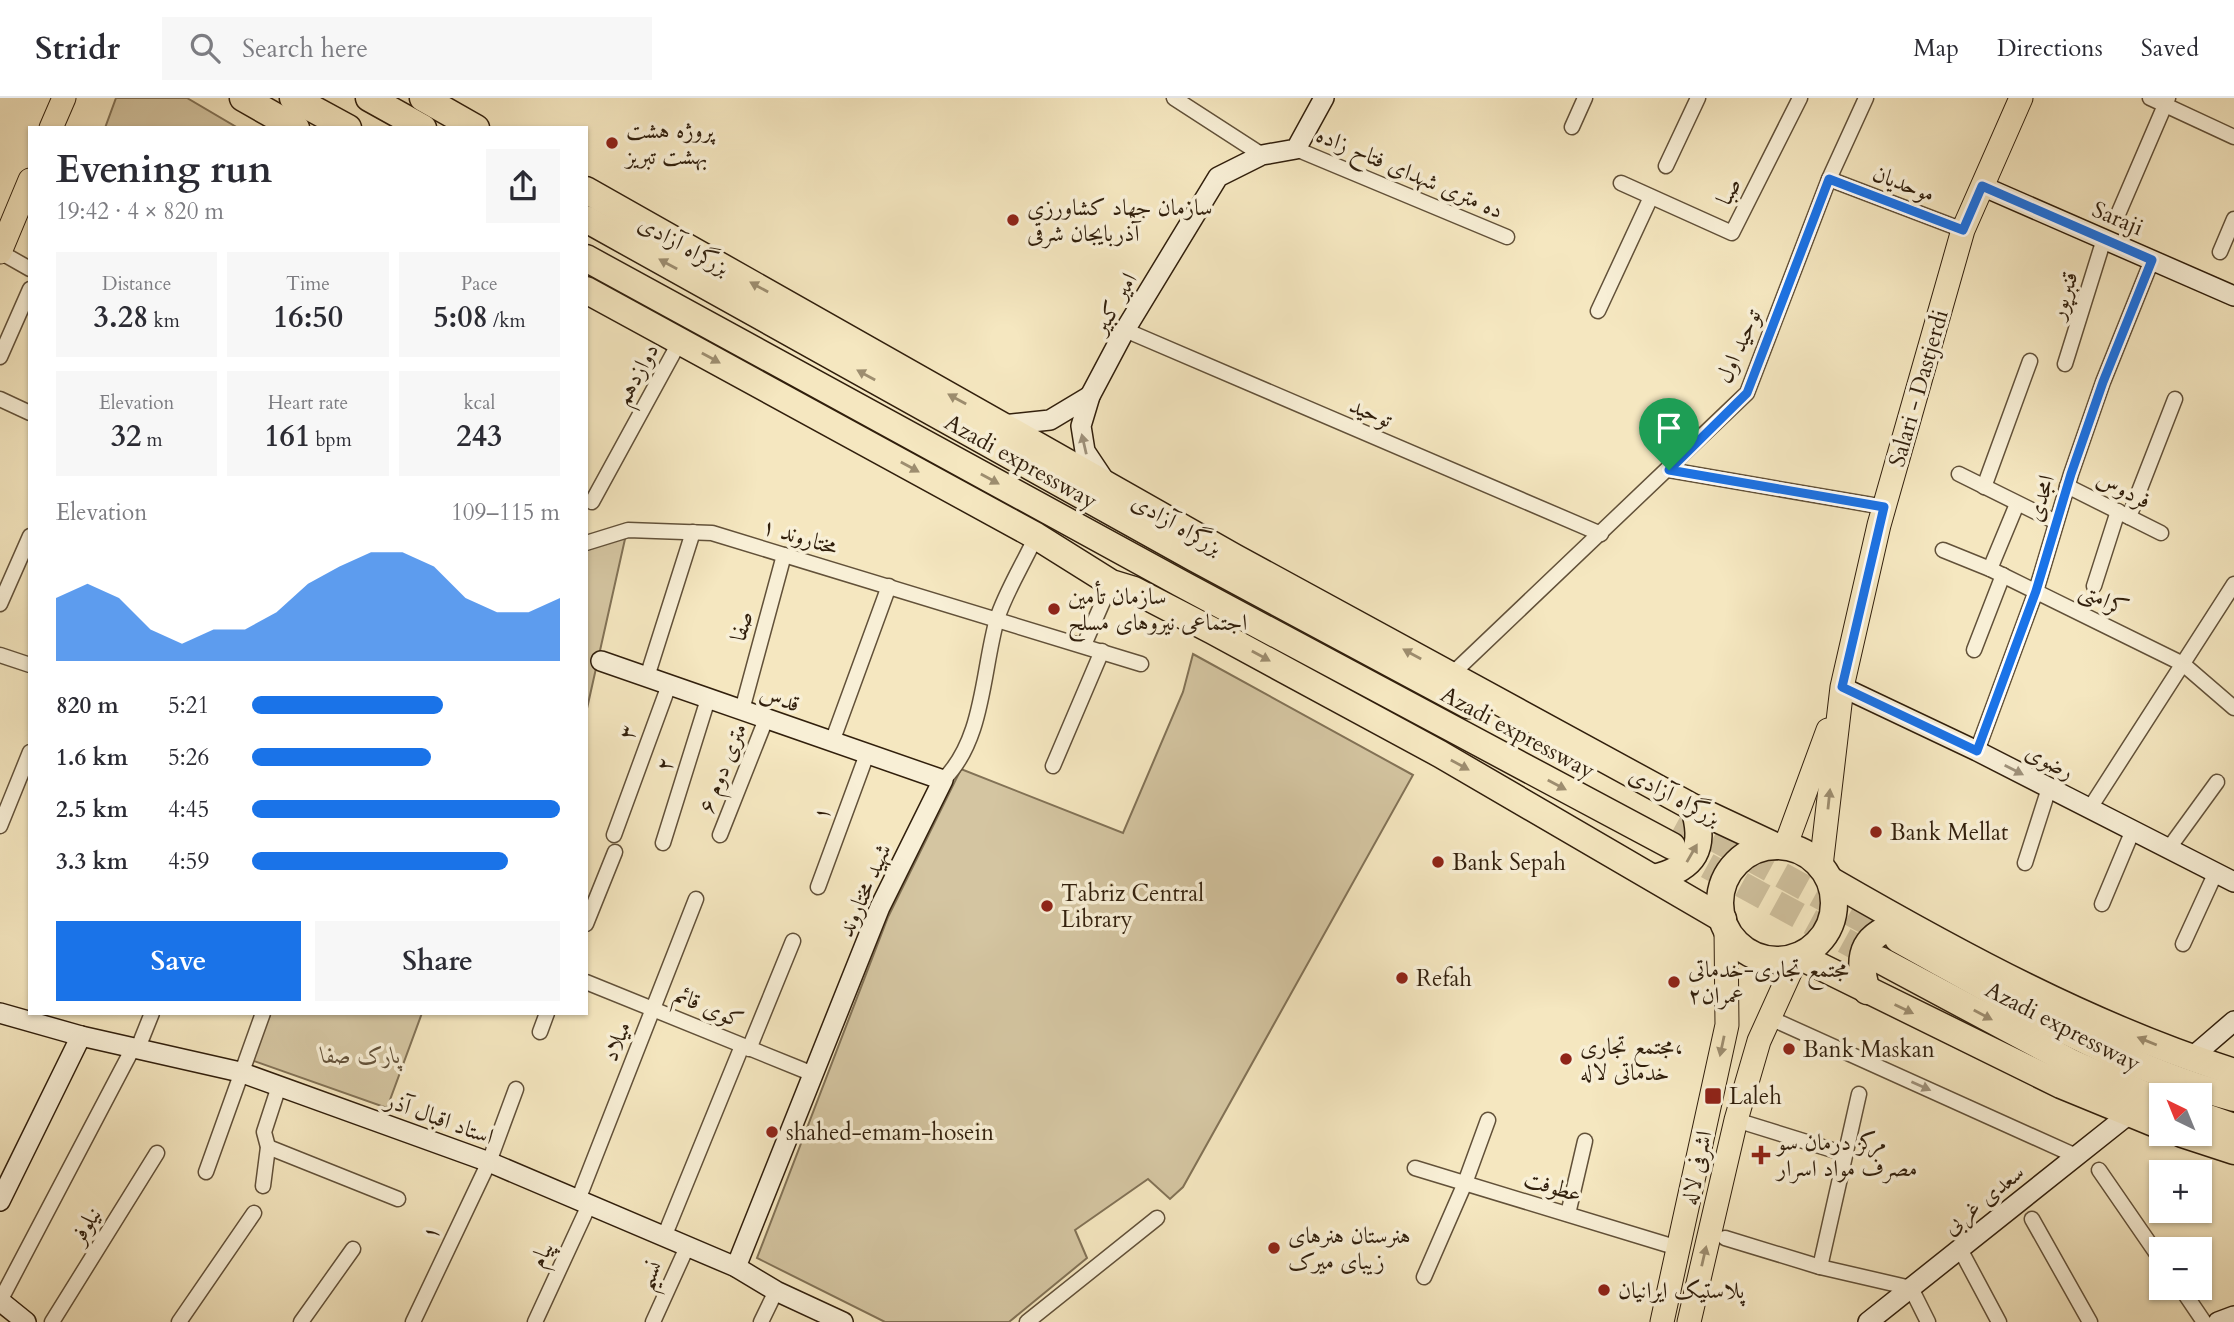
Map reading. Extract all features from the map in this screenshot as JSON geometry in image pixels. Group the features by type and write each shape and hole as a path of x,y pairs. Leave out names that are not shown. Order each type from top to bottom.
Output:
{"highway":[{"path":"243,98 292,126"},
{"path":"293,98 344,126"},
{"path":"369,98 419,126"},
{"path":"423,98 472,126"},
{"name":"بزرگراه آزادی","path":"588,191 1168,520 1451,675 1686,813 1780,847"},
{"name":"Azadi expressway","path":"588,220 1196,559 1686,813"},
{"name":"Azadi expressway","path":"588,259 1180,583 1672,846"},
{"path":"588,290 1036,536 1123,587 1213,631 1447,758 1654,878 1724,924 1747,951 1763,959 1781,960 1798,956 1820,940 1833,916 1834,898 1825,873"},
{"path":"1168,520 1196,559 1234,557"},
{"path":"1123,587 1180,583 1213,631"},
{"path":"1654,878 1677,872 1694,855 1701,832 1686,813"},
{"path":"1724,924 1722,888 1730,872 1742,859 1758,850 1780,847 1809,856 1825,873 1901,931 2111,1027 2234,1072"},
{"path":"1867,991 1860,969 1865,947 1882,928 1901,931"},
{"name":"Azadi expressway","path":"1901,931 2082,1041 2148,1070 2234,1098"},
{"path":"1798,956 2128,1115 2149,1122"},
{"name":"Azadi expressway","path":"1880,960 2072,1063 2149,1097"},
{"path":"2212,1119 2234,1127"},
{"path":"2212,1144 2234,1151"}],"main road":[{"path":"52,126 64,98"},
{"name":"Salari - Dastjerdi","path":"1825,873 1842,687 1884,507 1963,230 2021,98"},
{"path":"0,252 28,185"},
{"name":"Salari - Dastjerdi","path":"1780,847 1842,687"},
{"name":"اشرفی لاله","path":"1662,1322 1727,1025 1724,924"},
{"name":"اشرفی لاله","path":"1689,1322 1736,1120 1759,1041 1798,956"}],"street":[{"path":"1174,98 1262,155"},
{"path":"1296,149 1324,98"},
{"path":"1572,127 1585,98"},
{"path":"1666,166 1698,98"},
{"name":"صبا","path":"1621,183 1732,233 1800,98"},
{"name":"توحید اول","path":"1451,675 1747,393 1829,179 1866,98"},
{"path":"2150,98 2166,101 2234,137"},
{"path":"2119,212 2166,101"},
{"name":"امیر کبیر","path":"1110,486 1090,461 1081,426 1090,396 1125,330 1218,177 1262,155 1296,149"},
{"name":"ده متری شهدای فتاح زاده","path":"1296,149 1507,237"},
{"name":"موحدیان","path":"1829,179 1963,230"},
{"name":"Saraji","path":"1982,186 2234,296"},
{"path":"1598,311 1651,197"},
{"path":"2220,252 2234,219"},
{"name":"قنبرپور","path":"2065,364 2104,239"},
{"path":"0,252 28,268"},
{"name":"امجدی","path":"1977,751 2036,591 2067,486 2126,319 2152,260"},
{"path":"0,357 28,294"},
{"name":"توحید","path":"1125,330 1601,534"},
{"name":"دوازدهم","path":"592,502 680,341"},
{"path":"1984,487 2030,361"},
{"path":"1003,425 1050,420 1090,396"},
{"path":"0,399 28,412"},
{"path":"2094,586 2175,399"},
{"path":"1669,470 1884,507"},
{"path":"1959,474 2056,522"},
{"name":"فردوس","path":"2067,486 2161,533"},
{"path":"1974,650 2017,504"},
{"name":"مختاروند ۱","path":"588,542 628,530 712,533 1142,663"},
{"path":"647,677 693,532"},
{"name":"شهید مختاروند","path":"736,1267 880,907 943,780 958,765 986,682 998,619 1036,536"},
{"path":"0,604 28,541"},
{"name":"کرامتی","path":"1943,550 1996,572 2183,664 2233,706"},
{"name":"صفا","path":"742,710 785,555"},
{"path":"2090,808 2234,584"},
{"path":"832,742 889,586"},
{"path":"1084,645 1123,587"},
{"path":"1053,766 1102,651"},
{"path":"0,655 28,664"},
{"name":"قدس","path":"600,661 943,780"},
{"name":"۳","path":"614,835 669,685"},
{"name":"رضوی","path":"1842,687 1977,751 2234,882"},
{"name":"۲","path":"663,843 708,699"},
{"name":"۶ متری دوم","path":"720,835 766,719"},
{"name":"۱","path":"818,887 867,754"},
{"path":"2,818 28,757"},
{"path":"2169,848 2217,782"},
{"path":"2025,863 2049,788"},
{"path":"2102,904 2133,830"},
{"path":"588,919 615,852"},
{"path":"2183,943 2216,872"},
{"name":"میلاد","path":"583,1203 696,898"},
{"path":"664,1237 793,941"},
{"name":"کوی قائم","path":"588,983 813,1074"},
{"name":"استاد اقبال آذر","path":"0,1013 47,1020 81,1036 240,1072 489,1162 736,1267 776,1291 843,1322"},
{"path":"26,1322 0,1301 151,1015"},
{"path":"206,1172 262,1015"},
{"path":"540,1032 546,1015"},
{"path":"1770,1018 2076,1156"},
{"path":"2191,1058 2234,1021"},
{"path":"0,1201 81,1036"},
{"path":"263,1186 268,1147 264,1132 279,1086"},
{"name":"۱","path":"413,1322 489,1162 516,1089"},
{"path":"1820,1266 1859,1094"},
{"name":"سعدی غربی","path":"1868,1322 2128,1115"},
{"path":"1424,1277 1465,1183 1488,1120"},
{"path":"1736,1120 1839,1152"},
{"path":"1568,1214 1585,1141"},
{"path":"268,1147 398,1199"},
{"name":"نیلوفر","path":"52,1322 157,1153"},
{"name":"عطوفت","path":"1415,1168 1678,1248"},
{"path":"2099,1170 2149,1243"},
{"name":"پیام","path":"535,1322 583,1203"},
{"path":"179,1322 254,1213"},
{"path":"1027,1322 1157,1218"},
{"path":"2032,1219 2090,1322"},
{"path":"1725,1238 1820,1266 1911,1288 1928,1322"},
{"name":"نسیم","path":"653,1322 687,1247"},
{"path":"301,1322 354,1249"},
{"path":"1960,1249 1998,1322"},
{"path":"761,1322 776,1291"},
{"path":"2189,1300 2204,1322"},
{"path":"2218,1322 2234,1316"}],"green space":[{"path":"116,98 187,98 235,126 106,126"},
{"path":"588,539 625,539 588,704"},
{"path":"1193,654 1413,775 1183,1187 1170,1199 1148,1179 1075,1230 1087,1258 1009,1322 885,1322 757,1258 888,917 961,769 1123,833 1183,692"},
{"name":"پارک صفا","path":"270,1015 421,1015 387,1108 251,1060"}],"tunnel":[{"path":"1679,819 1898,939"},
{"path":"1673,847 1880,960"}],"place":[{"name":"پروژه هشت بهشت تبریز","path":"612,143"},
{"name":"سازمان جهاد کشاورزی آذربایجان شرقی","path":"1013,220"},
{"name":"سازمان تأمین اجتماعی نیروهای مسلح","path":"1054,609"},
{"name":"Bank Mellat","path":"1876,832"},
{"name":"Bank Sepah","path":"1438,862"},
{"name":"Tabriz Central Library","path":"1047,906"},
{"name":"Refah","path":"1402,978"},
{"name":"مجتمع تجاری-خدماتی عمران۲","path":"1674,982"},
{"name":"Bank Maskan","path":"1789,1049"},
{"name":"مجتمع تجاری، خدماتی لاله","path":"1566,1059"},
{"name":"Laleh","path":"1713,1096"},
{"name":"shahed-emam-hosein","path":"772,1132"},
{"name":"مرکز درمان سو مصرف مواد اسرار","path":"1761,1155"},
{"name":"هنرستان هنرهای زیبای میرک","path":"1274,1248"},
{"name":"پلاستیک ایرانیان","path":"1604,1290"}],"route":[{"path":"1829,179 1963,230 1982,186 2152,260 2131,306 2103,382 2071,474 2036,591 1977,751 1842,687 1884,507 1669,470 1747,393 1829,179"}]}
